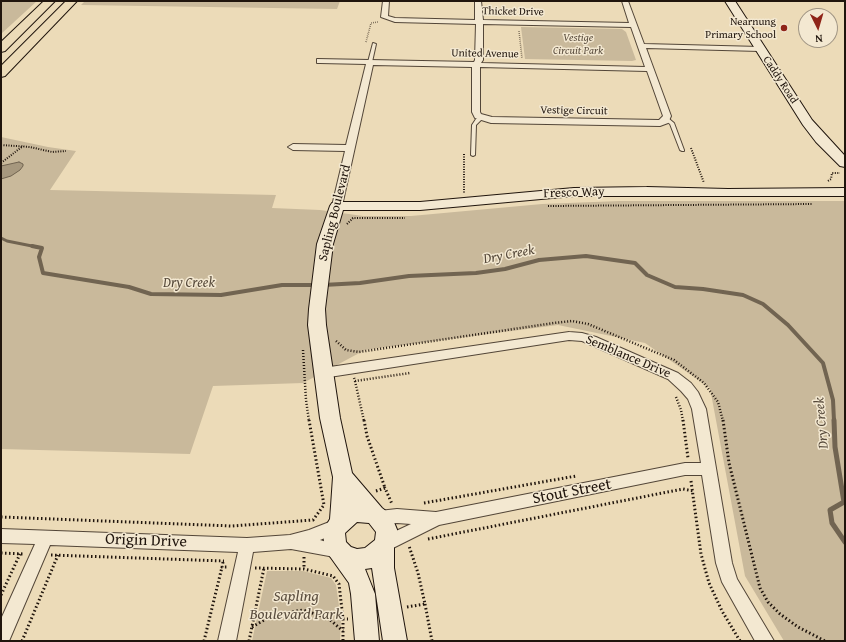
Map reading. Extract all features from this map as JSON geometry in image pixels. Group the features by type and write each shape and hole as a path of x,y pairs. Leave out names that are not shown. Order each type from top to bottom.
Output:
{"main road":[{"path":"1,48 50,1"},
{"path":"1,73 72,1"}],"street":[{"name":"Thicket Drive","path":"386,1 383,15 390,20 634,25"},
{"path":"478,1 480,38 479,60 476,65 476,112 481,118"},
{"path":"625,1 667,116 666,119"},
{"name":"Caddy Road","path":"730,1 807,122 840,159 839,173"},
{"path":"642,46 760,49"},
{"name":"United Avenue","path":"320,61 650,69"},
{"name":"Sapling Boulevard","path":"338,524 342,506 343,477 330,418 323,373 317,325 317,309 325,244 340,223 337,206 370,62"},
{"name":"Vestige Circuit","path":"481,118 511,121 654,124 665,121 666,119"},
{"path":"293,147 350,148"},
{"name":"Fresco Way","path":"812,191 837,186 845,181"},
{"name":"Fresco Way","path":"337,206 420,206 574,192 845,192"},
{"name":"Semblance Drive","path":"323,373 353,375 561,336 582,337 666,371 686,387 693,396 699,409 724,563 730,582 765,641"},
{"name":"Stout Street","path":"384,545 437,519 688,463 708,469"},
{"name":"Sapling Boulevard","path":"343,477 381,512"},
{"path":"367,641 363,594 360,582 355,572 334,543 334,531 338,524 350,514 355,512 381,512 386,527 387,538 384,545 383,568 395,641"},
{"name":"Stout Street","path":"381,512 397,516 437,519"},
{"name":"Origin Drive","path":"1,536 247,545 290,542 309,537 338,524"},
{"path":"1,638 46,537"},
{"name":"Origin Drive","path":"290,542 329,549 342,554"},
{"path":"227,641 247,545"},
{"path":"342,554 357,560 365,559 372,557 384,545"}],"lane":[{"name":"Sapling Boulevard","path":"370,62 374,44"},
{"path":"473,155 474,125 481,118"},
{"path":"666,119 672,123 682,150"}],"path":[{"path":"360,62 363,57 371,23 379,22"},
{"path":"1,145 23,146 52,152 66,151"},
{"path":"1,163 23,146"},
{"path":"829,181 839,173"},
{"path":"542,207 807,205 820,203"},
{"path":"340,223 353,218"},
{"path":"334,337 336,342 346,350 359,352 572,321 588,324 674,360 704,383 718,402 724,425 729,463 760,588 768,602 780,614 798,627 825,641"},
{"path":"1,517 232,526 313,520 324,505 316,472 306,400 303,345"},
{"path":"349,351 367,436 386,488"},
{"path":"353,375 418,372"},
{"path":"672,392 677,398 681,410 701,554 709,583 722,611 740,641"},
{"path":"680,457 688,463"},
{"path":"419,503 442,501 580,475"},
{"path":"422,541 683,489 693,491"},
{"path":"381,512 398,504"},
{"path":"409,544 415,542"},
{"path":"1,595 20,554"},
{"path":"22,641 58,556"},
{"path":"204,641 222,567"},
{"path":"249,641 264,568"},
{"path":"425,604 432,641"},
{"path":"252,628 273,615 303,610 328,618 343,631"},
{"path":"343,619 343,641"}],"green space":[{"path":"1,1 37,1 1,34"},
{"path":"85,1 340,1 337,9 81,5"},
{"name":"Vestige Circuit Park","path":"521,27 622,29 626,32 636,60 525,59"},
{"path":"1,137 48,147 76,151 50,190 276,195 272,208 320,210 363,216 411,216 542,204 620,201 845,201 845,641 784,641 745,576 710,388 645,343 558,325 365,350 303,383 213,386 190,454 1,449"},
{"name":"Sapling Boulevard Park","path":"267,571 303,571 331,578 336,585 341,620 340,641 252,641"}],"shaded area":[{"path":"19,162 23,164 20,170 11,176 1,179 1,166"}],"waterway":[{"name":"Dry Creek","path":"1,238 7,241 42,248 39,257 43,273 129,287 151,294 221,295 282,285 316,285"},
{"name":"Dry Creek","path":"323,285 360,283 409,276 476,273 505,269 539,260 586,256 635,263 647,275 675,287 703,289 743,295 763,304 788,325 823,363 833,400 834,421"},
{"name":"Dry Creek","path":"834,420 835,447 844,502 830,510 832,523 845,542"}],"place":[{"name":"Nearnung Primary School","path":"784,28"}]}
